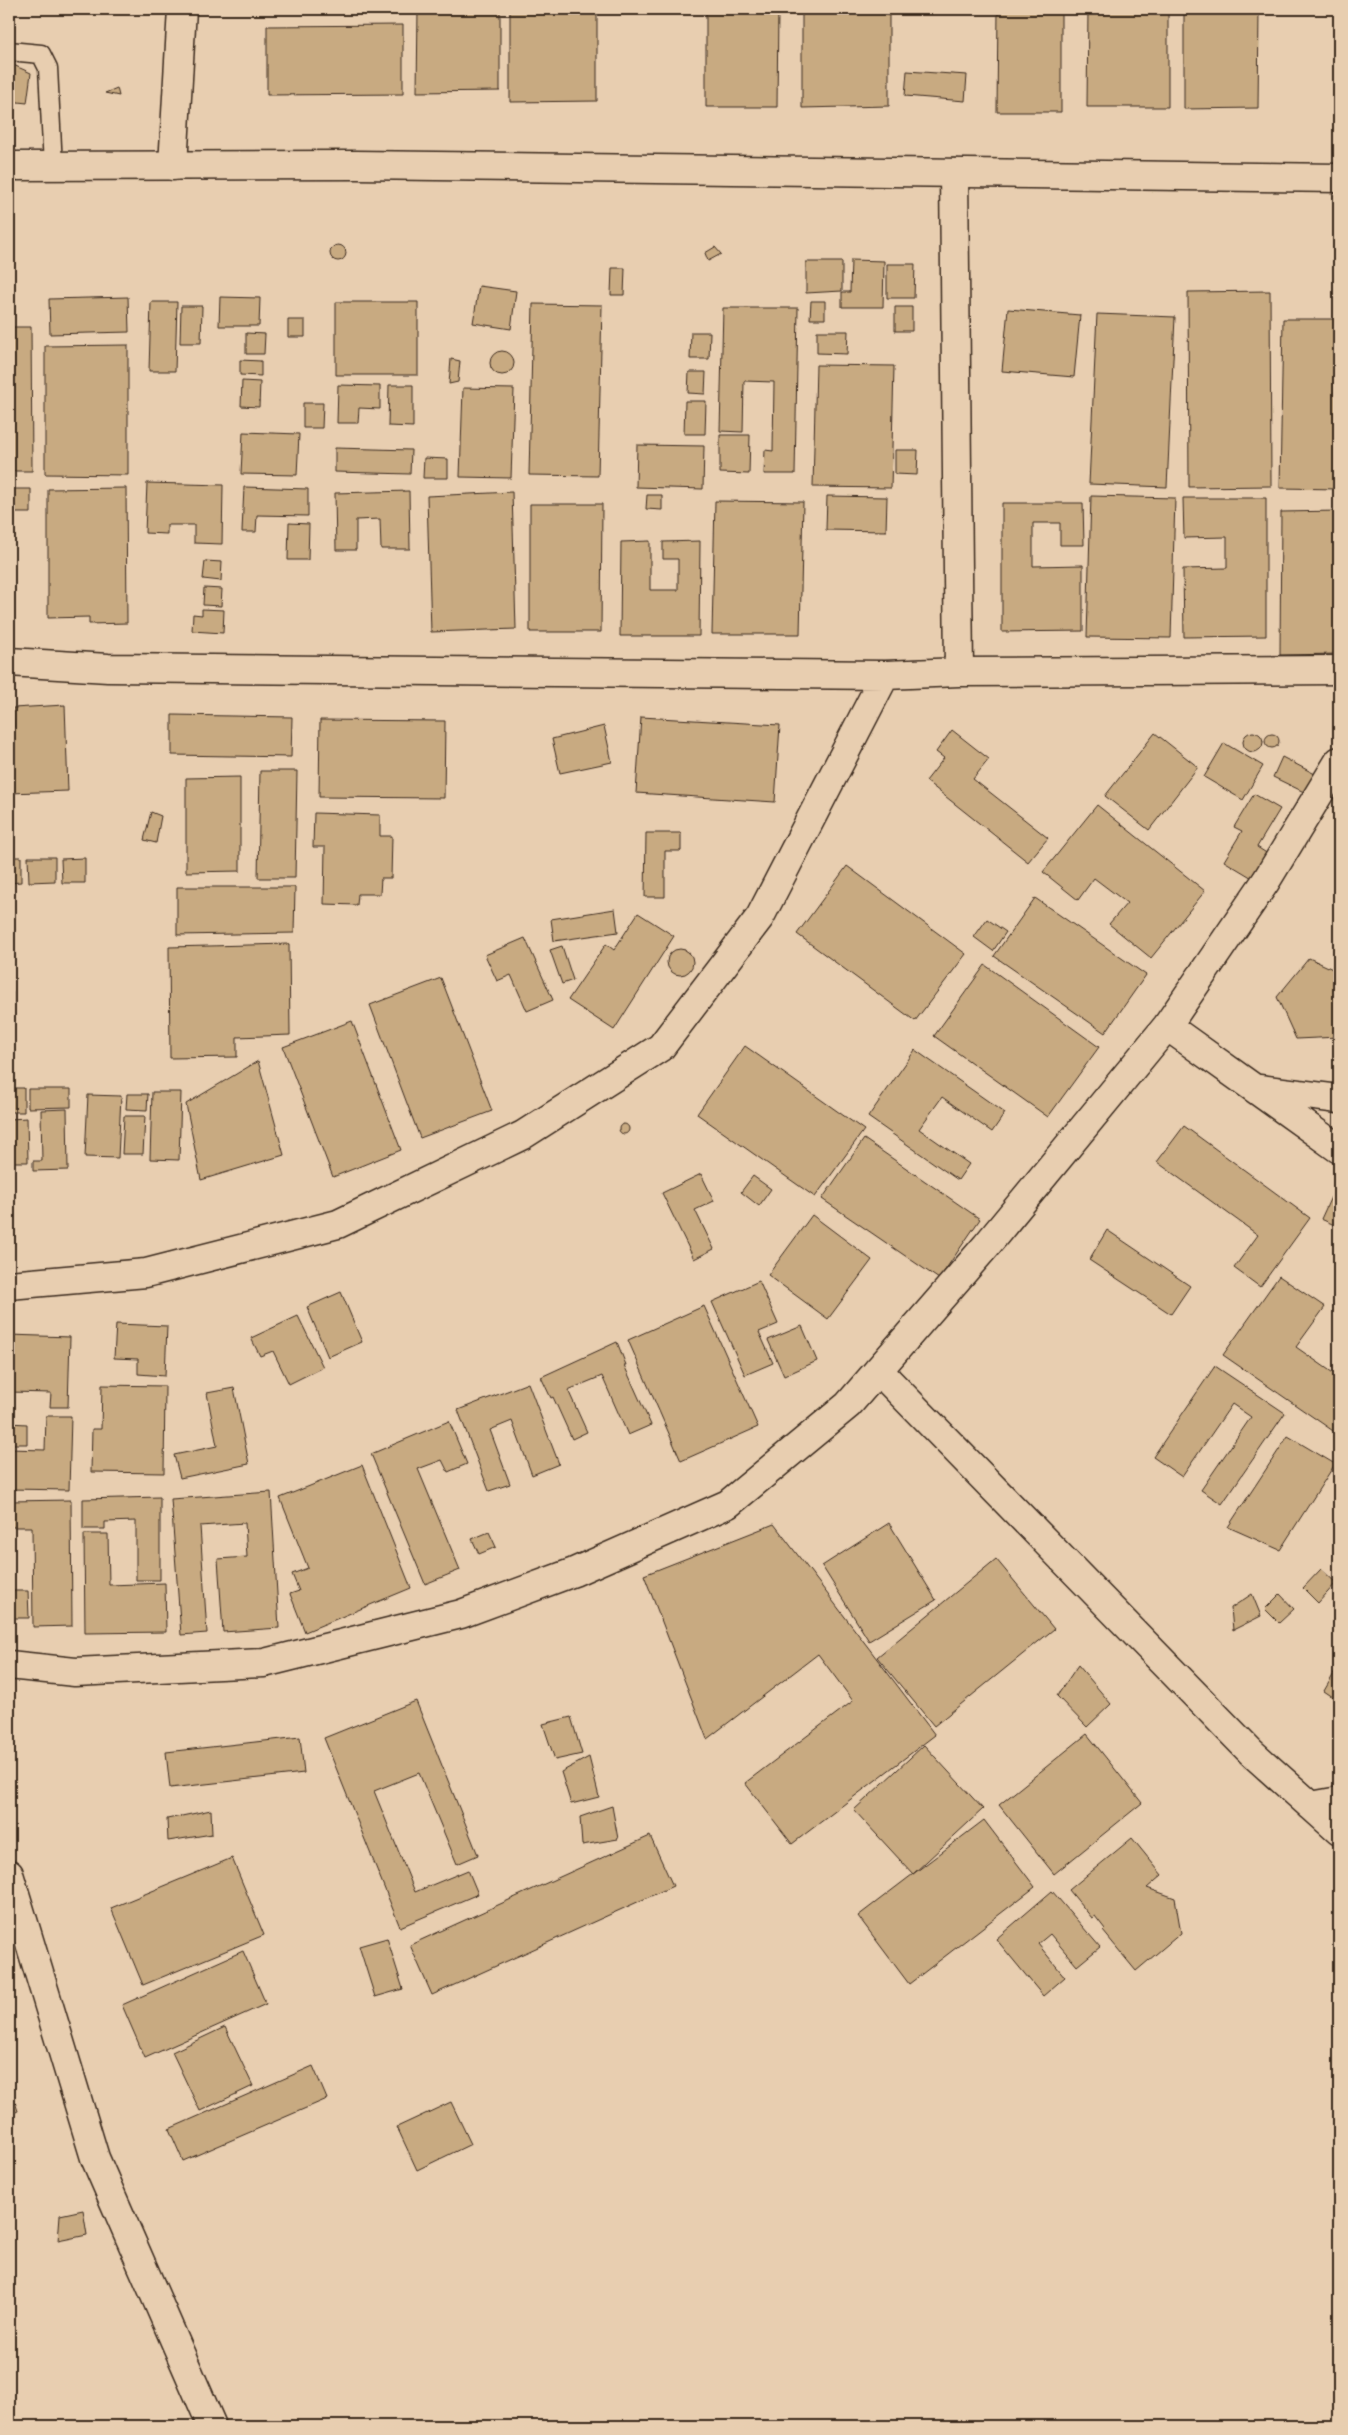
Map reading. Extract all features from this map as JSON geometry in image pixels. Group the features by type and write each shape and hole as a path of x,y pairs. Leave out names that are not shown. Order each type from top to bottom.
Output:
{"street":[{"path":"173,166 182,9"},
{"path":"9,166 356,165 1339,178"},
{"path":"954,173 960,672"},
{"path":"9,662 108,668 885,675 960,672 1339,670"},
{"path":"9,1285 146,1273 338,1224 523,1135 661,1047 760,916 885,675"},
{"path":"9,1665 75,1672 264,1663 461,1614 574,1572 728,1504 848,1405 986,1246 1167,1026 1266,881 1339,760"},
{"path":"1167,1026 1339,1149"},
{"path":"1255,1089 1339,1099"},
{"path":"878,1370 1252,1753 1339,1832"},
{"path":"1311,1806 1339,1801"},
{"path":"9,1874 95,2158 212,2426"}],"lane":[{"path":"9,51 42,54 48,68 53,166"}],"building":[{"path":"418,9 500,9 500,91 417,92"},
{"path":"510,9 597,9 597,101 510,102"},
{"path":"706,9 778,9 777,107 706,107"},
{"path":"802,9 889,9 889,106 802,108"},
{"path":"998,9 1061,9 1061,112 997,112"},
{"path":"1088,9 1168,9 1168,107 1087,107"},
{"path":"1184,9 1259,9 1258,108 1184,109"},
{"path":"403,25 403,94 267,95 267,26"},
{"path":"9,63 31,73 27,103 9,101"},
{"path":"907,71 967,75 965,101 905,96"},
{"path":"117,88 119,96 105,93"},
{"path":"338,245 346,253 338,261 330,253"},
{"path":"715,247 721,254 708,261 705,253"},
{"path":"851,260 884,261 883,307 842,307 842,292 850,292"},
{"path":"806,262 842,262 842,291 806,293"},
{"path":"887,264 915,264 914,298 887,298"},
{"path":"612,268 625,268 624,295 611,295"},
{"path":"479,286 516,291 511,329 473,323"},
{"path":"1270,291 1271,486 1189,487 1188,292"},
{"path":"128,297 129,332 50,334 49,299"},
{"path":"220,297 260,298 259,326 219,326"},
{"path":"811,301 825,301 825,319 810,319"},
{"path":"151,302 177,302 175,371 149,371"},
{"path":"336,302 418,302 418,375 336,375"},
{"path":"533,304 602,305 598,476 529,475"},
{"path":"181,306 202,306 201,343 180,343"},
{"path":"895,307 912,307 912,331 895,331"},
{"path":"723,308 798,308 795,474 764,474 765,450 773,451 774,382 744,381 743,432 720,431"},
{"path":"1008,309 1080,315 1074,377 1002,371"},
{"path":"1097,314 1175,317 1167,487 1089,484"},
{"path":"1283,319 1339,319 1339,489 1280,488"},
{"path":"288,320 305,320 305,337 288,337"},
{"path":"9,327 31,327 32,471 9,471"},
{"path":"817,331 848,331 847,354 817,353"},
{"path":"691,332 710,332 709,359 690,359"},
{"path":"246,333 265,334 264,354 246,354"},
{"path":"128,345 128,475 45,474 45,346"},
{"path":"502,351 510,355 514,363 510,371 502,375 494,371 490,363 494,355"},
{"path":"451,359 460,361 458,382 449,384"},
{"path":"240,360 261,361 261,376 240,375"},
{"path":"816,365 894,366 891,488 813,487"},
{"path":"689,372 706,372 705,394 688,393"},
{"path":"242,381 260,382 259,407 241,406"},
{"path":"338,385 380,386 380,409 359,408 358,423 337,423"},
{"path":"389,385 413,385 413,427 388,426"},
{"path":"463,388 514,389 511,478 460,477"},
{"path":"685,401 706,401 705,434 684,434"},
{"path":"303,403 323,403 322,428 303,428"},
{"path":"243,432 299,434 297,475 241,474"},
{"path":"720,435 750,435 749,474 720,473"},
{"path":"637,445 704,446 703,489 636,487"},
{"path":"335,448 411,450 410,474 335,472"},
{"path":"895,450 918,450 917,475 895,474"},
{"path":"424,458 448,459 448,478 423,478"},
{"path":"147,483 223,485 222,544 194,543 194,525 167,525 167,534 145,533"},
{"path":"244,487 308,489 308,516 257,515 256,532 242,532"},
{"path":"126,488 127,623 89,624 89,617 48,618 48,489"},
{"path":"9,489 31,489 31,513 9,513"},
{"path":"409,491 410,549 381,549 380,519 356,520 356,550 336,550 335,493"},
{"path":"512,492 516,629 431,632 427,496"},
{"path":"647,495 662,495 662,510 646,509"},
{"path":"827,496 887,497 886,531 826,530"},
{"path":"1091,496 1175,498 1171,638 1087,637"},
{"path":"1183,498 1266,498 1266,636 1184,637 1183,569 1227,568 1227,537 1184,538"},
{"path":"715,501 803,502 800,634 712,634"},
{"path":"1002,503 1083,503 1084,545 1060,545 1060,523 1033,523 1033,566 1083,565 1083,631 1002,632"},
{"path":"530,504 602,504 601,632 530,632"},
{"path":"1339,511 1339,654 1280,655 1281,512"},
{"path":"289,523 309,524 308,560 288,560"},
{"path":"650,541 650,590 678,590 678,559 663,559 663,542 700,541 699,636 620,636 621,542"},
{"path":"205,561 222,562 221,581 203,579"},
{"path":"204,588 222,589 221,606 203,605"},
{"path":"202,609 224,610 223,633 192,631 193,614 202,615"},
{"path":"65,705 68,791 9,793 9,728 14,727 13,708"},
{"path":"172,715 292,717 291,757 172,755"},
{"path":"641,717 780,725 775,802 636,793"},
{"path":"320,720 445,721 444,798 319,797"},
{"path":"604,726 612,762 560,773 552,739"},
{"path":"952,730 989,759 973,779 1048,838 1028,862 926,781 944,758 936,752"},
{"path":"1253,732 1260,735 1263,742 1260,749 1253,752 1246,749 1243,742 1246,735"},
{"path":"1155,733 1198,767 1149,830 1105,796"},
{"path":"1272,734 1277,736 1279,741 1277,746 1272,748 1267,746 1265,741 1267,736"},
{"path":"1224,743 1263,766 1243,800 1204,777"},
{"path":"1282,757 1315,774 1306,793 1273,777"},
{"path":"260,771 297,771 295,878 258,878"},
{"path":"240,777 240,871 186,872 186,778"},
{"path":"1254,794 1280,809 1257,847 1268,854 1254,879 1224,861 1242,831 1234,827"},
{"path":"1097,805 1205,891 1151,958 1109,924 1127,903 1094,878 1078,900 1043,872"},
{"path":"151,812 161,816 156,843 144,840"},
{"path":"314,813 380,815 380,836 392,836 391,878 381,878 380,894 358,894 357,905 324,904 325,847 313,847"},
{"path":"646,833 681,833 681,851 665,851 665,897 645,897"},
{"path":"9,857 21,857 21,882 9,883"},
{"path":"28,857 55,857 55,881 29,882"},
{"path":"85,858 85,883 62,883 61,859"},
{"path":"847,866 966,954 915,1021 797,934"},
{"path":"177,887 295,887 294,933 177,935"},
{"path":"1035,898 1146,975 1105,1033 994,956"},
{"path":"615,909 618,932 554,941 551,919"},
{"path":"638,913 674,936 614,1030 568,1000 606,944 614,950"},
{"path":"987,919 1006,932 993,951 974,937"},
{"path":"525,938 553,1000 527,1011 511,975 497,981 485,955"},
{"path":"289,944 290,1035 237,1037 237,1057 170,1058 169,947"},
{"path":"562,946 573,980 562,984 550,950"},
{"path":"680,949 689,953 693,962 689,971 680,975 671,971 667,962 671,953"},
{"path":"1309,958 1339,972 1339,1037 1296,1039 1277,997"},
{"path":"985,965 1099,1047 1048,1117 934,1036"},
{"path":"441,978 492,1111 420,1138 370,1005"},
{"path":"9,992 12,992 12,1018 9,1018"},
{"path":"352,1021 401,1150 333,1177 283,1047"},
{"path":"745,1046 864,1130 815,1197 697,1114"},
{"path":"915,1050 1005,1113 992,1132 942,1097 919,1129 969,1164 958,1180 868,1117"},
{"path":"258,1061 284,1155 201,1180 186,1104"},
{"path":"9,1088 24,1088 24,1112 9,1112"},
{"path":"28,1089 71,1089 71,1107 28,1108"},
{"path":"152,1092 181,1092 179,1160 150,1159"},
{"path":"127,1094 148,1094 147,1110 126,1109"},
{"path":"88,1095 121,1096 118,1158 85,1157"},
{"path":"67,1109 68,1170 33,1171 33,1161 42,1161 41,1110"},
{"path":"124,1116 145,1116 143,1154 122,1154"},
{"path":"27,1118 28,1162 9,1162 9,1119"},
{"path":"624,1124 629,1129 624,1134 619,1129"},
{"path":"1184,1126 1310,1218 1260,1287 1234,1268 1258,1235 1157,1162"},
{"path":"864,1139 980,1219 939,1279 822,1199"},
{"path":"701,1174 714,1201 695,1210 714,1249 694,1259 662,1193"},
{"path":"753,1176 771,1189 759,1206 741,1192"},
{"path":"1331,1197 1339,1200 1339,1227 1321,1219"},
{"path":"812,1215 872,1260 828,1319 768,1275"},
{"path":"1107,1230 1190,1286 1171,1314 1089,1260"},
{"path":"1279,1276 1325,1307 1296,1347 1339,1377 1339,1435 1223,1355"},
{"path":"759,1281 778,1324 759,1332 773,1363 745,1375 712,1302"},
{"path":"341,1292 362,1342 328,1357 307,1307"},
{"path":"704,1306 758,1427 681,1461 628,1340"},
{"path":"298,1316 323,1367 289,1384 273,1351 260,1356 251,1338"},
{"path":"116,1324 167,1326 165,1376 138,1374 138,1359 114,1358"},
{"path":"802,1326 817,1361 784,1376 768,1340"},
{"path":"9,1335 70,1337 68,1407 50,1407 51,1393 10,1392 9,1423"},
{"path":"617,1342 626,1365 624,1365 651,1425 628,1435 602,1376 568,1390 587,1432 572,1439 553,1397 551,1398 541,1377"},
{"path":"1215,1366 1285,1413 1222,1504 1201,1490 1251,1417 1232,1404 1182,1477 1153,1457"},
{"path":"528,1383 559,1464 532,1475 512,1421 490,1430 510,1484 489,1491 458,1410"},
{"path":"102,1385 165,1386 164,1473 91,1472 92,1429 101,1429"},
{"path":"234,1388 249,1464 180,1478 174,1455 217,1446 207,1393"},
{"path":"46,1416 71,1416 69,1490 9,1489 9,1449 45,1450"},
{"path":"449,1421 467,1464 448,1472 442,1460 418,1469 460,1570 425,1584 371,1454"},
{"path":"9,1423 27,1424 27,1444 9,1444"},
{"path":"1288,1436 1335,1464 1280,1550 1228,1527"},
{"path":"362,1465 411,1588 305,1632 290,1594 299,1591 292,1574 308,1568 280,1498"},
{"path":"271,1492 279,1628 223,1632 218,1559 247,1557 245,1523 200,1526 207,1633 181,1635 171,1499"},
{"path":"160,1497 160,1580 136,1580 136,1521 105,1522 105,1529 83,1529 83,1499"},
{"path":"71,1500 72,1626 33,1627 32,1527 9,1527 9,1501"},
{"path":"889,1523 936,1600 869,1641 822,1566"},
{"path":"774,1524 935,1735 792,1844 745,1783 853,1701 818,1654 707,1739 644,1575"},
{"path":"489,1532 496,1547 479,1554 472,1539"},
{"path":"84,1534 108,1534 109,1585 165,1583 166,1632 85,1633"},
{"path":"996,1559 1054,1629 934,1726 877,1657"},
{"path":"1321,1569 1336,1583 1318,1603 1303,1588"},
{"path":"9,1591 28,1591 29,1618 9,1618"},
{"path":"1252,1594 1261,1616 1233,1630 1231,1608"},
{"path":"1280,1594 1294,1609 1279,1623 1265,1609"},
{"path":"1078,1665 1111,1704 1087,1727 1057,1696"},
{"path":"1339,1665 1339,1701 1324,1691"},
{"path":"416,1701 478,1855 457,1864 419,1773 374,1791 415,1892 468,1870 478,1894 400,1927 324,1738"},
{"path":"571,1717 582,1754 555,1760 543,1724"},
{"path":"1087,1734 1142,1803 1054,1874 999,1805"},
{"path":"300,1737 304,1773 170,1788 166,1752"},
{"path":"924,1745 983,1809 913,1874 854,1810"},
{"path":"589,1757 599,1797 571,1804 561,1772"},
{"path":"612,1806 618,1839 582,1845 580,1817"},
{"path":"211,1810 212,1834 168,1841 167,1819"},
{"path":"984,1820 1035,1887 909,1984 858,1916"},
{"path":"650,1836 673,1886 432,1995 410,1945"},
{"path":"1132,1838 1162,1875 1147,1888 1175,1898 1181,1933 1136,1971 1103,1931 1105,1929 1095,1916 1092,1918 1069,1890"},
{"path":"232,1858 264,1935 143,1985 111,1908"},
{"path":"1052,1891 1100,1947 1077,1966 1050,1934 1038,1944 1065,1977 1043,1996 996,1939"},
{"path":"387,1938 403,1989 375,1997 359,1946"},
{"path":"243,1951 266,2004 145,2058 122,2005"},
{"path":"225,2027 253,2086 200,2111 172,2052"},
{"path":"313,2066 327,2099 183,2161 169,2129"},
{"path":"9,2084 18,2111 9,2115"},
{"path":"451,2102 471,2144 417,2170 397,2127"},
{"path":"83,2210 87,2235 58,2241 60,2215"}]}
